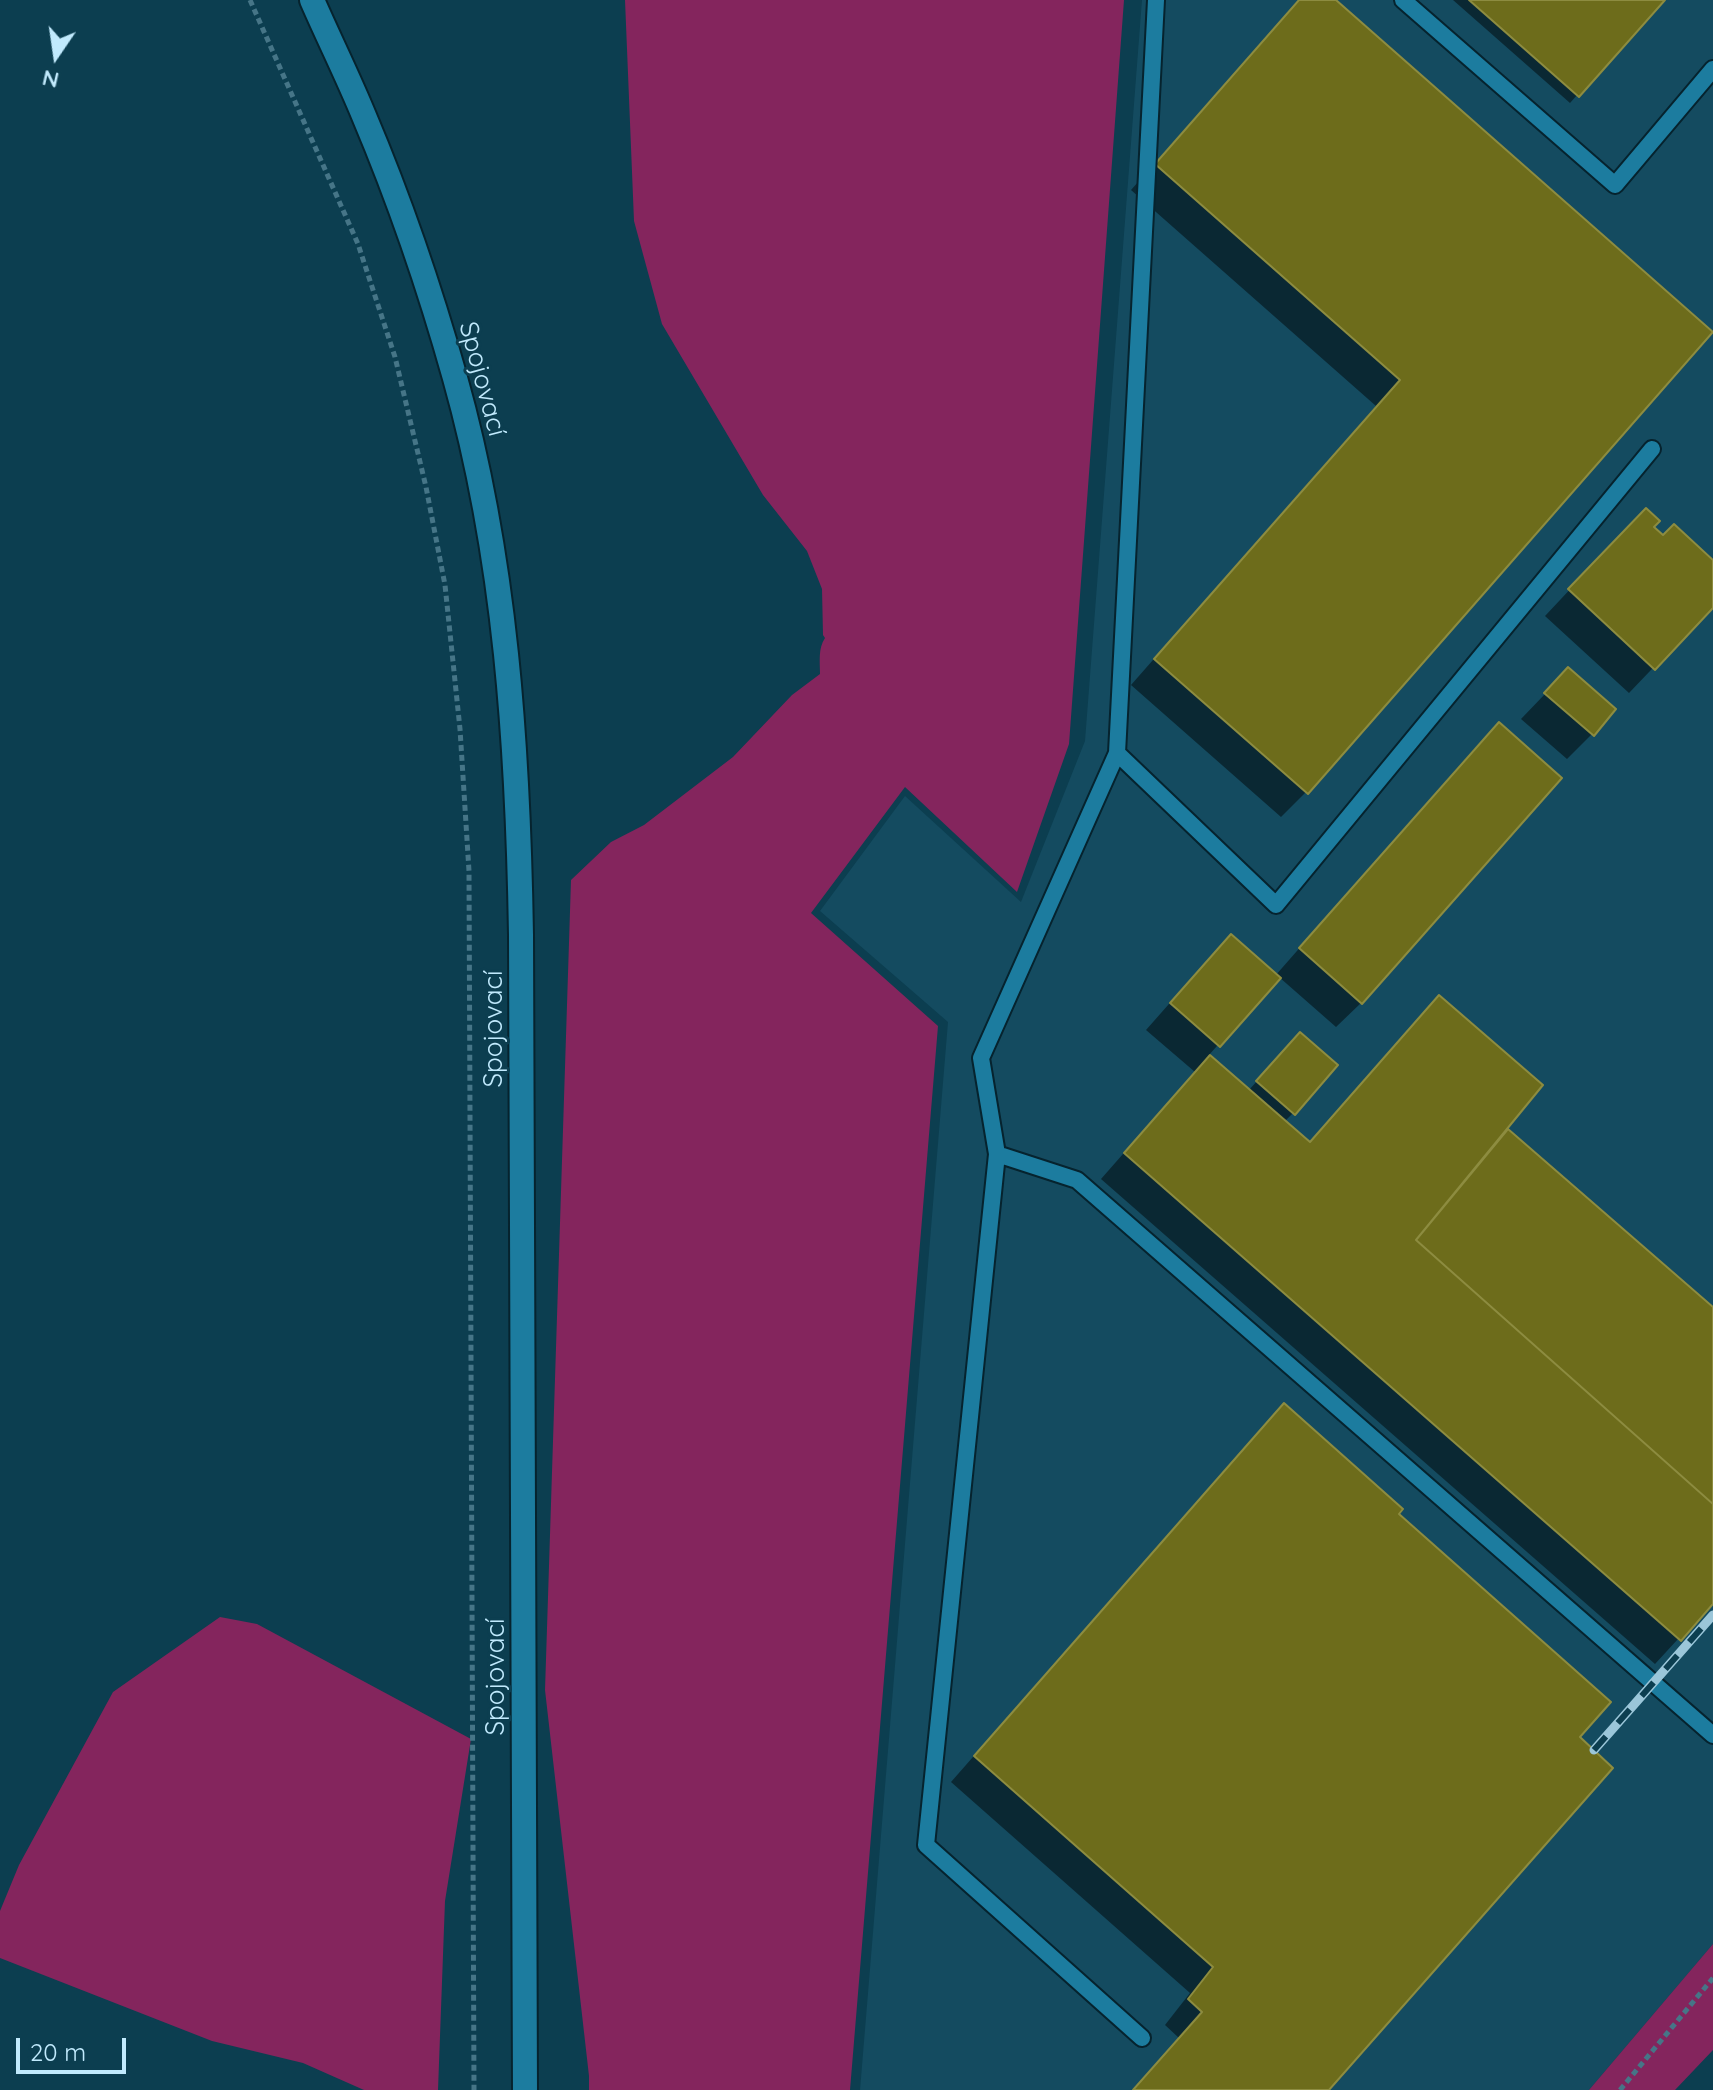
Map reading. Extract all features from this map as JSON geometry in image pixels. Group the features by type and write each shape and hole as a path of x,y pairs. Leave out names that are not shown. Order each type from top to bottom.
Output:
{"street":[{"name":"Spojovací","path":"312,0 364,115 398,202 455,378 477,468 507,665 519,818 521,935 525,2090"}],"lane":[{"path":"1142,2038 926,1845 997,1154 981,1058 1117,753 1156,0"},
{"path":"1403,0 1615,185 1713,69"},
{"path":"1117,753 1276,905 1652,449"},
{"path":"997,1154 1077,1180 1713,1735"}],"path":[{"path":"250,0 358,244 395,357 426,487 446,599 460,729 469,871 474,2090"},
{"path":"1620,2090 1713,1978"}],"shaded area":[{"path":"625,0 1124,0 1069,744 1017,892 905,787 811,913 938,1026 850,2090 589,2090 545,1690 571,880 611,842 644,825 733,757 792,695 820,674 820,651 825,638 822,589 807,551 763,495 662,324 634,221"},
{"path":"1142,0 1713,0 1713,1944 1589,2090 860,2090 948,1022 820,911 905,796 1021,902 1085,741"},
{"path":"220,1617 257,1624 471,1739 445,1901 438,2090 364,2090 303,2063 212,2041 0,1958 0,1911 19,1865 113,1692"},
{"path":"1713,1944 1713,2050 1675,2090 1589,2090"}],"building":[{"path":"1299,0 1336,0 1713,332 1308,794 1154,659 1400,380 1155,164"},
{"path":"1469,0 1665,0 1579,97"},
{"path":"1646,508 1660,521 1654,527 1663,535 1674,524 1713,560 1713,608 1655,670 1568,589"},
{"path":"1568,667 1616,709 1594,736 1544,693"},
{"path":"1499,722 1562,778 1362,1004 1299,948"},
{"path":"1231,934 1281,978 1220,1047 1170,1003"},
{"path":"1439,995 1543,1085 1416,1240 1713,1504 1713,1604 1681,1641 1124,1153 1210,1055 1310,1142"},
{"path":"1300,1032 1338,1065 1295,1115 1256,1081"},
{"path":"1508,1129 1713,1307 1713,1504 1416,1240"},
{"path":"1284,1403 1403,1509 1399,1514 1611,1702 1580,1737 1613,1768 1329,2090 1133,2090 1202,2012 1188,1999 1213,1967 974,1756"}],"railway":[{"path":"1594,1750 1713,1615"}]}
